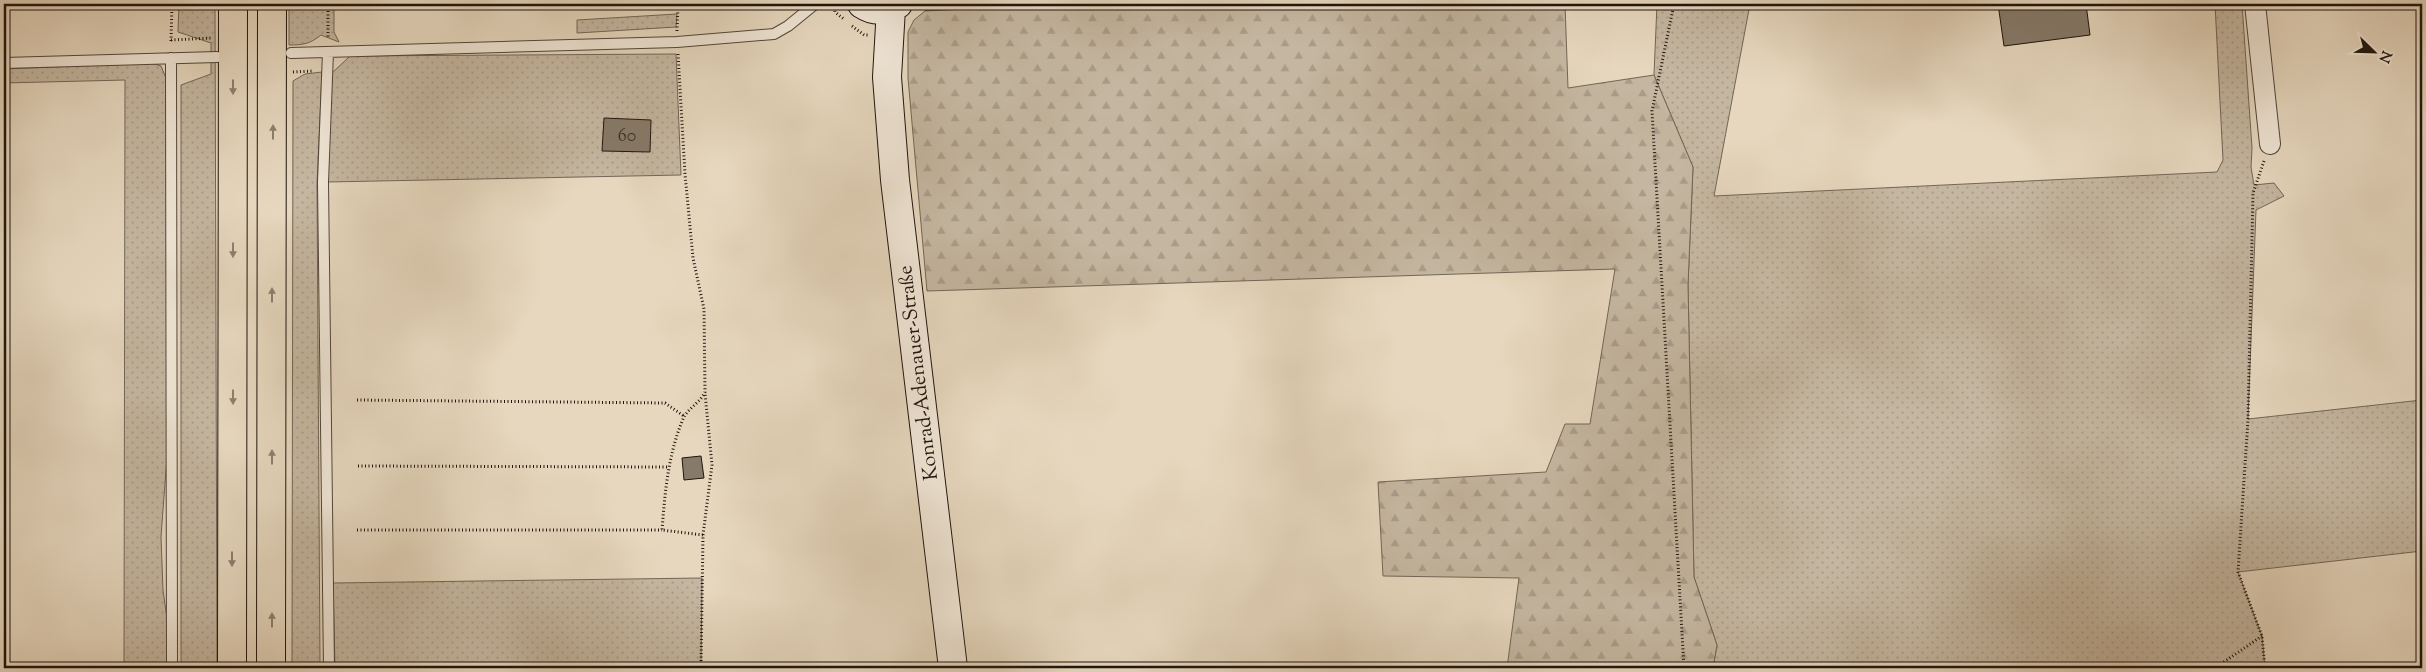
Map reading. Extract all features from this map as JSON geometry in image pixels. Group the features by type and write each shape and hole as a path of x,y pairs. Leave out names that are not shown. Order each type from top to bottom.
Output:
{"highway":[{"path":"232,668 225,47 233,4"},
{"path":"272,4 272,668"}],"main road":[{"name":"Konrad-Adenauer-Straße","path":"881,6 895,180 953,668"}],"street":[{"path":"2254,4 2270,144"}],"lane":[{"path":"795,20 806,4"},
{"path":"291,53 678,42 774,34 782,31 815,4"},
{"path":"4,63 171,58 225,47"},
{"path":"328,52 323,182 329,668"},
{"path":"171,58 172,668"}],"path":[{"path":"171,58 172,4"},
{"path":"328,4 328,52"},
{"path":"678,4 684,174 691,239 704,309 705,392 712,465 703,535 701,668"},
{"path":"1674,4 1652,110 1684,668"},
{"path":"171,40 225,47"},
{"path":"273,73 328,70"},
{"path":"2265,668 2262,636 2238,572 2248,419 2253,193 2270,144"},
{"path":"662,530 668,467 684,416 701,401 705,392"},
{"path":"358,400 665,403 684,416"},
{"path":"358,466 668,467"},
{"path":"357,530 662,530 703,535"},
{"path":"2215,668 2262,636"}],"green space":[{"path":"179,4 215,4 217,668 181,668 181,85 211,74 211,43 178,32"},
{"path":"289,4 334,4 334,32 339,42 321,35 306,43 289,45"},
{"path":"936,4 1062,4 925,11"},
{"path":"1062,4 1565,4 1568,88 1654,75 1693,167 1688,285 1694,577 1717,645 1713,668 1507,668 1519,578 1383,576 1378,482 1546,472 1565,424 1590,424 1615,269 927,291 908,78 908,32 914,20 925,11"},
{"path":"1657,4 1750,4 1714,196 2217,172 2223,160 2215,4 2242,4 2252,148 2251,167 2254,185 2274,183 2284,196 2256,210 2248,419 2422,400 2422,551 2238,572 2262,636 2265,668 1713,668 1717,645 1694,577 1688,285 1693,167 1654,75"},
{"path":"677,14 676,27 577,33 577,20"},
{"path":"676,54 681,175 327,182 332,73 350,56"},
{"path":"152,63 161,66 166,78 168,443 161,537 163,590 168,626 167,668 124,668 125,80 4,83 4,69"},
{"path":"322,72 317,184 320,668 292,668 293,81 305,74"},
{"path":"702,578 701,668 335,668 333,583"}],"building":[{"path":"1998,4 2086,4 2090,35 2004,46"},
{"path":"604,118 651,120 650,152 602,151"},
{"path":"701,456 704,478 684,480 682,458"}]}
